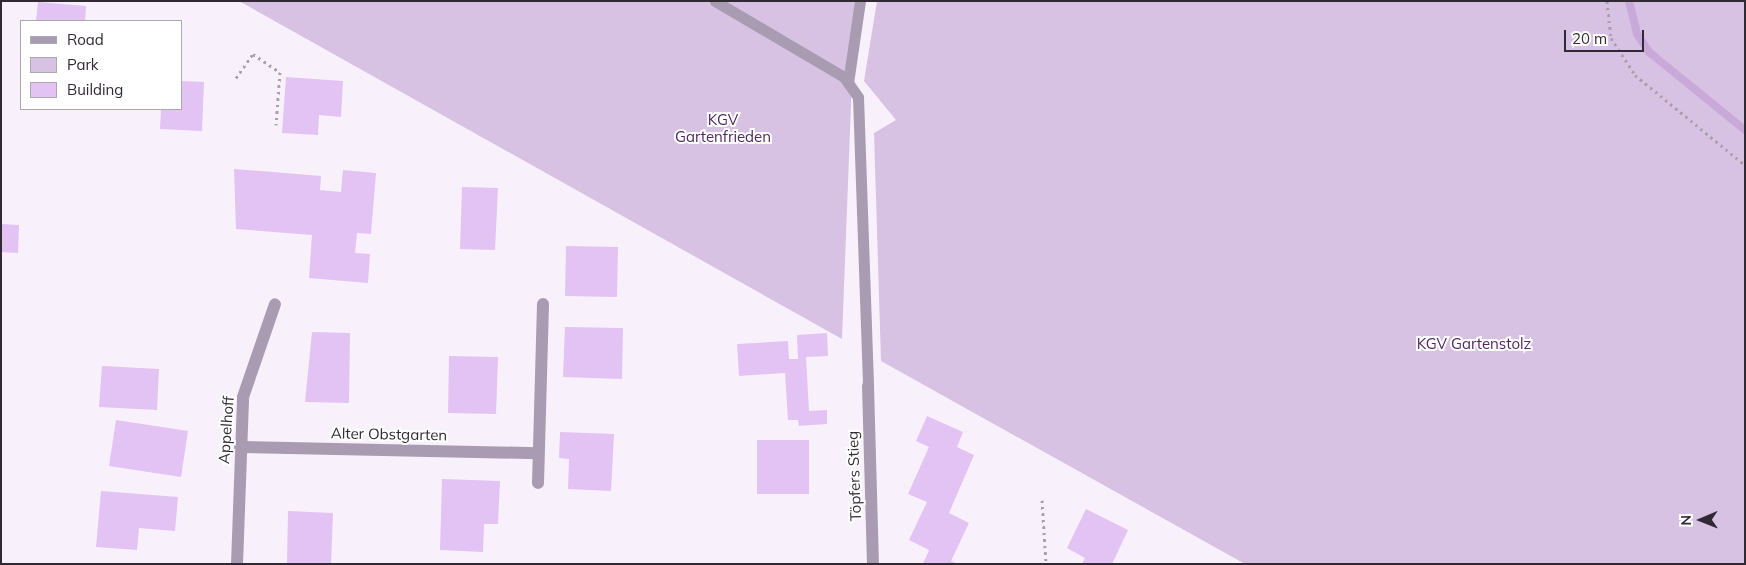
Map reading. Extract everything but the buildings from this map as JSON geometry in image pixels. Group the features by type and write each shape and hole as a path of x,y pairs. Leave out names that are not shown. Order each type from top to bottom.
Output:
{"street":[{"name":"Appelhoff","path":"237,564 243,397 276,304"},
{"path":"538,483 543,304"},
{"name":"Töpfers Stieg","path":"868,386 873,564"},
{"name":"Alter Obstgarten","path":"240,447 538,453"}],"lane":[{"path":"715,1 848,83 858,97 868,386"},
{"path":"848,83 860,1"}],"path":[{"path":"1606,1 1612,38 1635,75 1745,165"},
{"path":"236,78 253,54 280,72 276,125"},
{"path":"1042,500 1046,564"}],"green space":[{"name":"KGV Gartenfrieden","path":"239,1 855,1 842,339"},
{"name":"KGV Gartenstolz","path":"877,1 1745,1 1745,564 1245,564 881,361 874,133 896,120 864,81"}],"waterway":[{"path":"1629,1 1637,34 1649,52 1745,130"}]}
